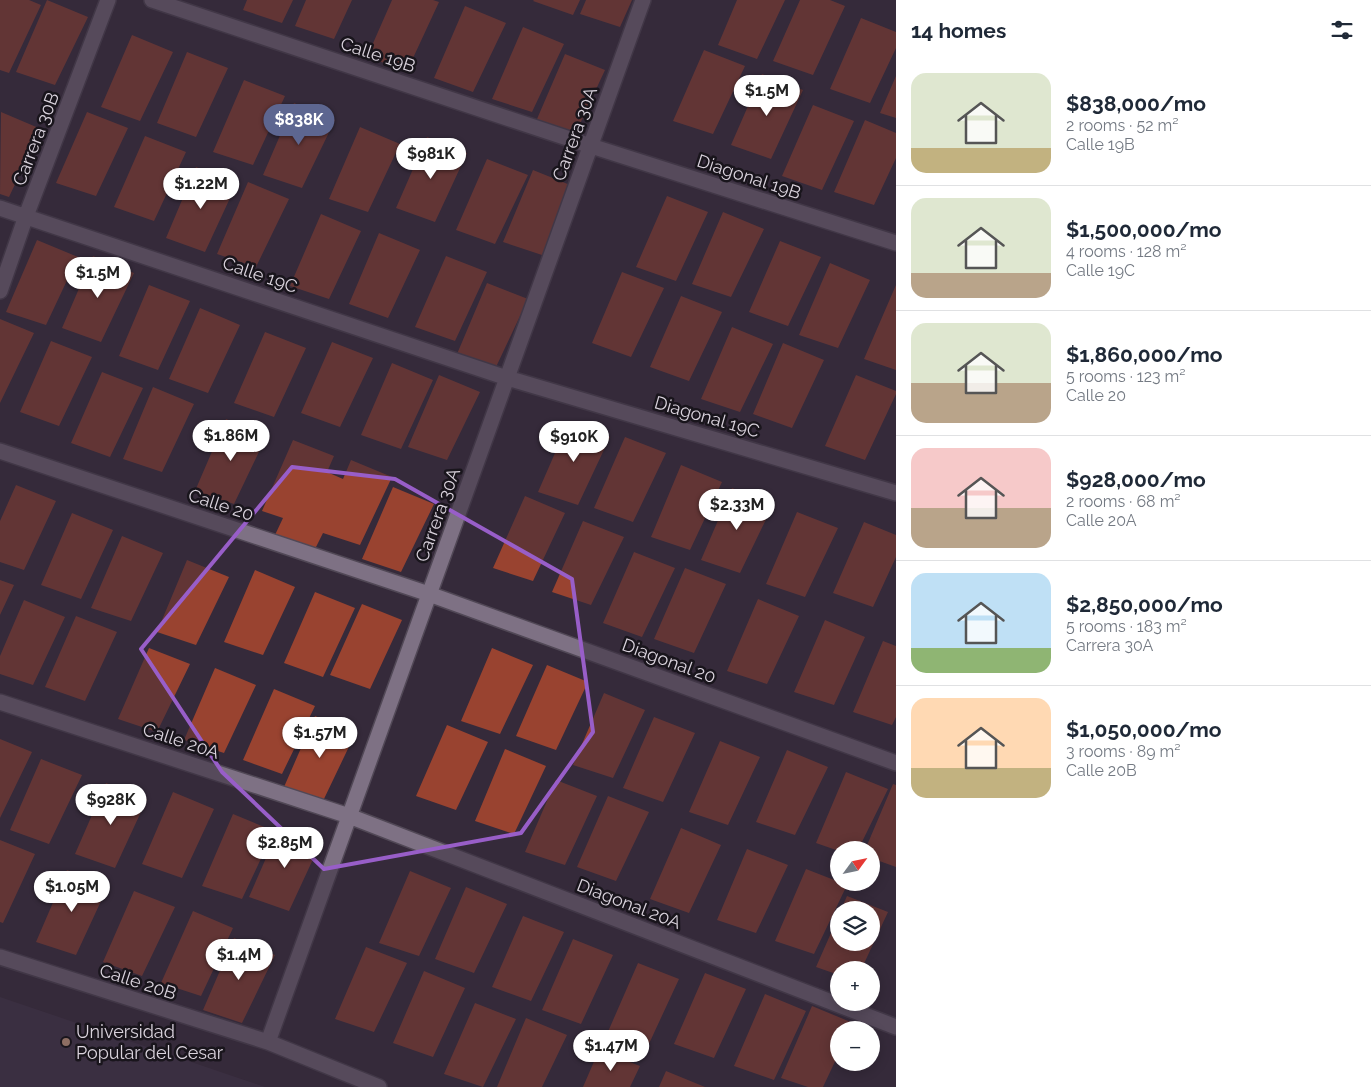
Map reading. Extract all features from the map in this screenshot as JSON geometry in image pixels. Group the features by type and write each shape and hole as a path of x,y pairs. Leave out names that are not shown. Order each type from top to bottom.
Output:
{"street":[{"name":"Carrera 30B","path":"0,291 26,216 108,0"},
{"name":"Calle 19B","path":"152,0 591,146"},
{"name":"Carrera 30A","path":"268,1042 643,0"},
{"name":"Diagonal 19B","path":"591,146 896,243"},
{"name":"Calle 19C","path":"0,208 507,378"},
{"name":"Diagonal 19C","path":"507,378 896,493"},
{"name":"Calle 20","path":"0,451 429,594"},
{"name":"Diagonal 20","path":"429,594 896,763"},
{"name":"Calle 20A","path":"0,702 349,816"},
{"name":"Diagonal 20A","path":"349,816 896,1027"},
{"name":"Calle 20B","path":"0,957 268,1042 379,1087"}],"highlighted area":[{"path":"292,467 395,479 572,579 593,732 521,833 324,869 222,772 141,649"}],"shaded area":[{"name":"Universidad Popular del Cesar","path":"0,997 265,1087 0,1087"}],"building":[{"path":"0,0 29,0 41,5 9,73 0,70"},
{"path":"47,0 88,17 55,85 16,72"},
{"path":"247,0 293,0 282,23 243,10"},
{"path":"306,0 352,0 334,39 295,26"},
{"path":"392,0 433,0 439,2 407,71 367,57"},
{"path":"534,0 580,0 573,15"},
{"path":"586,0 632,0 620,27 580,14"},
{"path":"737,0 785,0 757,59 718,45"},
{"path":"800,0 830,0 845,6 813,75 773,61"},
{"path":"465,6 506,23 473,92 434,78"},
{"path":"861,18 896,32 896,48 870,103 830,89"},
{"path":"523,27 564,44 532,112 492,99"},
{"path":"132,35 173,52 140,121 101,107"},
{"path":"704,50 745,66 713,134 673,121"},
{"path":"187,52 228,68 196,137 157,123"},
{"path":"565,54 605,70 573,139 534,126"},
{"path":"762,74 803,90 771,159 731,145"},
{"path":"896,76 896,118 880,113"},
{"path":"244,80 285,96 253,165 213,152"},
{"path":"294,103 335,120 302,188 263,175"},
{"path":"813,105 854,121 822,190 782,176"},
{"path":"1,112 41,129 9,197 0,194"},
{"path":"87,112 128,128 96,196 56,183"},
{"path":"865,120 896,133 896,158 874,205 834,192"},
{"path":"360,127 400,144 368,212 329,199"},
{"path":"145,136 186,152 154,221 114,207"},
{"path":"427,137 467,153 435,222 396,208"},
{"path":"487,159 528,175 495,244 456,230"},
{"path":"196,167 237,183 205,252 166,238"},
{"path":"533,170 575,187 542,255 503,242"},
{"path":"248,182 289,199 256,267 217,254"},
{"path":"667,196 708,212 676,281 636,267"},
{"path":"723,212 764,229 731,297 692,284"},
{"path":"321,214 361,231 329,299 290,286"},
{"path":"379,233 420,250 388,318 349,304"},
{"path":"37,240 78,257 46,325 6,312"},
{"path":"780,241 821,257 788,326 749,312"},
{"path":"93,256 134,273 101,342 62,328"},
{"path":"446,256 487,272 455,341 415,327"},
{"path":"830,263 870,280 838,348 799,335"},
{"path":"622,272 664,288 631,357 592,343"},
{"path":"487,283 528,299 496,367 457,354"},
{"path":"149,285 190,301 158,370 119,356"},
{"path":"896,285 896,370 864,359"},
{"path":"681,296 722,312 689,381 650,367"},
{"path":"200,308 240,325 208,393 169,379"},
{"path":"0,319 34,333 0,403"},
{"path":"732,327 773,344 740,412 701,399"},
{"path":"265,332 306,348 274,417 234,403"},
{"path":"51,341 92,357 59,426 20,412"},
{"path":"332,342 373,358 340,427 301,413"},
{"path":"783,343 824,360 792,428 753,414"},
{"path":"392,363 433,380 401,449 361,435"},
{"path":"102,372 143,388 110,457 71,443"},
{"path":"439,375 480,392 447,460 408,447"},
{"path":"856,375 896,391 865,460 825,446"},
{"path":"153,387 194,404 162,472 123,459"},
{"path":"226,419 267,435 234,504 195,491"},
{"path":"569,421 610,437 578,505 538,492"},
{"path":"625,437 666,453 633,522 594,508"},
{"path":"293,440 334,456 327,472 343,479 351,460 392,477 360,545 323,533 315,549 275,535 283,518 262,511"},
{"path":"681,465 722,482 690,550 651,537"},
{"path":"16,485 56,501 24,570 0,562 0,521"},
{"path":"393,487 434,504 401,572 362,559"},
{"path":"732,488 773,505 740,573 701,560"},
{"path":"525,496 565,513 533,581 493,568"},
{"path":"797,512 838,528 805,597 766,584"},
{"path":"72,513 113,530 81,599 41,585"},
{"path":"583,521 624,537 591,605 552,592"},
{"path":"864,522 896,535 896,557 873,607 833,593"},
{"path":"122,536 163,553 131,621 91,608"},
{"path":"634,552 675,568 642,637 603,623"},
{"path":"187,560 229,577 196,645 157,632"},
{"path":"685,568 726,584 694,653 654,639"},
{"path":"255,570 295,587 263,655 224,642"},
{"path":"0,580 14,585 0,615"},
{"path":"315,592 355,608 323,677 284,663"},
{"path":"758,599 799,616 767,684 727,671"},
{"path":"24,600 65,617 33,685 0,674 0,656"},
{"path":"362,604 402,620 370,689 330,675"},
{"path":"76,616 117,632 85,701 45,687"},
{"path":"825,620 865,637 834,705 794,692"},
{"path":"883,641 896,646 896,717 892,725 853,712"},
{"path":"149,648 190,664 157,732 118,719"},
{"path":"492,648 533,665 500,734 461,721"},
{"path":"547,665 588,682 556,750 516,736"},
{"path":"215,668 256,685 224,753 184,740"},
{"path":"274,689 315,706 282,774 243,760"},
{"path":"604,693 645,710 613,778 573,765"},
{"path":"315,716 356,732 323,801 284,787"},
{"path":"654,717 695,733 663,802 623,788"},
{"path":"447,725 488,742 456,810 416,796"},
{"path":"0,739 32,752 0,818"},
{"path":"720,741 760,757 728,825 689,812"},
{"path":"505,749 546,766 514,834 475,821"},
{"path":"787,750 828,767 795,835 756,822"},
{"path":"41,759 82,775 49,844 10,830"},
{"path":"846,772 888,789 862,841 830,841 830,848 816,843"},
{"path":"556,780 597,796 565,865 525,852"},
{"path":"106,783 147,799 115,868 75,854"},
{"path":"893,784 896,785 896,867 880,861 880,841 869,841"},
{"path":"173,792 214,809 182,878 142,864"},
{"path":"608,796 649,812 616,881 577,867"},
{"path":"233,814 274,831 242,899 202,886"},
{"path":"280,826 321,842 289,911 249,897"},
{"path":"681,828 721,845 689,913 650,899"},
{"path":"0,840 35,854 3,923 0,922"},
{"path":"747,849 788,865 756,933 717,920"},
{"path":"806,869 830,878 830,891 844,891 839,901 830,901 830,921 814,954 775,941"},
{"path":"67,870 108,886 76,955 36,942"},
{"path":"410,871 451,888 419,956 379,943"},
{"path":"466,887 507,904 474,973 435,959"},
{"path":"134,891 175,907 142,976 103,962"},
{"path":"847,896 860,901 845,901"},
{"path":"880,909 888,912 880,929"},
{"path":"193,911 233,928 201,996 161,983"},
{"path":"523,916 564,932 531,1001 492,987"},
{"path":"830,935 830,951 870,951 865,961 830,961 830,972 816,967"},
{"path":"234,938 275,955 242,1023 203,1010"},
{"path":"573,939 613,955 581,1024 542,1010"},
{"path":"366,947 407,963 374,1032 335,1019"},
{"path":"638,963 679,979 647,1048 607,1034"},
{"path":"424,971 465,988 433,1057 393,1043"},
{"path":"705,973 746,989 714,1058 674,1044"},
{"path":"765,994 806,1011 774,1080 734,1066"},
{"path":"475,1003 516,1019 483,1087 444,1074"},
{"path":"812,1006 848,1021 830,1021 831,1071 823,1087 808,1087 781,1078"},
{"path":"526,1018 567,1035 542,1087 497,1087"},
{"path":"599,1050 640,1066 630,1087 583,1087"},
{"path":"666,1071 705,1087 659,1087"}],"place":[{"name":"Universidad Popular del Cesar","path":"66,1042"}]}
